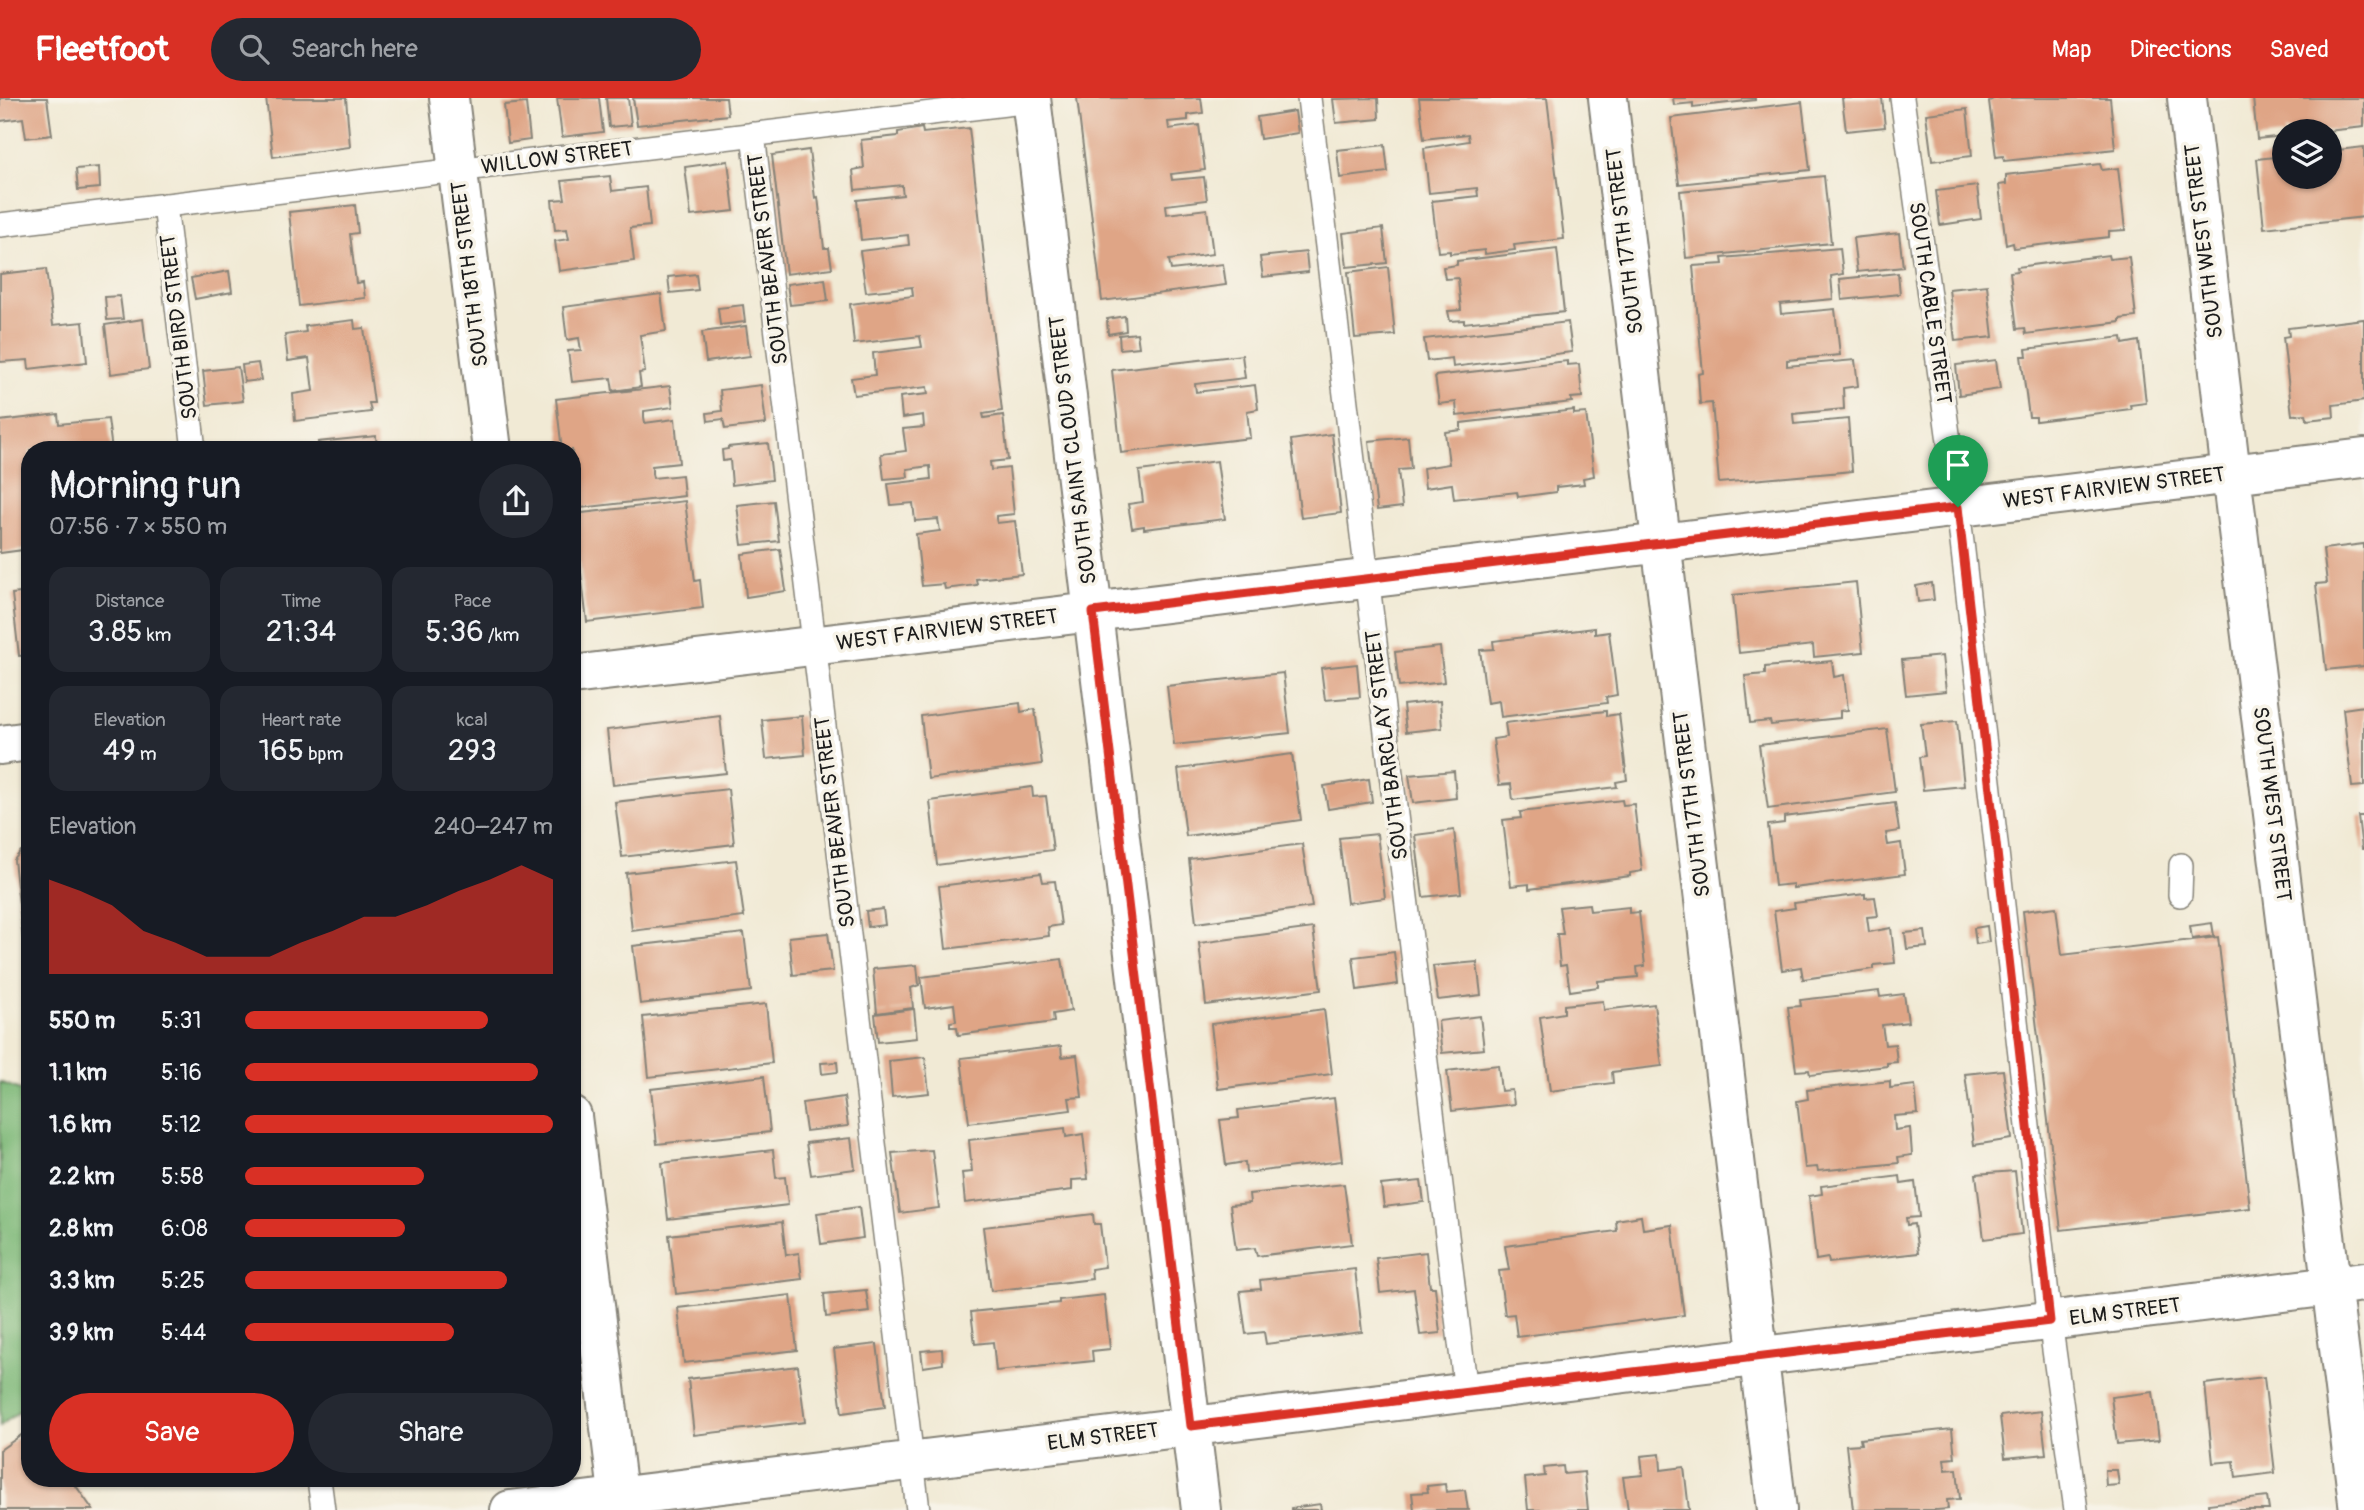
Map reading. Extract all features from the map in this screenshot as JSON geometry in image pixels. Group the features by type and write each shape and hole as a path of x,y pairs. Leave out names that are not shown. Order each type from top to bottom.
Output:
{"street":[{"name":"SOUTH 18TH STREET","path":"449,98 491,441"},
{"name":"SOUTH 17TH STREET","path":"1608,98 1777,1510"},
{"name":"SOUTH WEST STREET","path":"2187,98 2231,474 2348,1284 2359,1510"},
{"name":"SOUTH SAINT CLOUD STREET","path":"1031,100 1201,1510"},
{"name":"WEST FAIRVIEW STREET","path":"581,675 2364,458"},
{"path":"0,745 21,742"},
{"path":"581,1190 619,1503"},
{"name":"ELM STREET","path":"510,1510 619,1503 912,1461 2348,1284"}],"lane":[{"name":"SOUTH BARCLAY STREET","path":"1309,98 1466,1392"},
{"name":"SOUTH CABLE STREET","path":"1902,98 1958,507 2050,1321 2076,1510"},
{"name":"WILLOW STREET","path":"0,225 1031,100"},
{"name":"SOUTH BEAVER STREET","path":"753,134 918,1510"},
{"name":"SOUTH BIRD STREET","path":"164,205 193,441"},
{"path":"2180,895 2181,866"},
{"path":"320,1487 323,1510"}],"green space":[{"path":"0,1082 21,1090 21,1410 0,1426"}],"building":[{"path":"0,98 47,98 52,135 26,138 23,118 0,121"},
{"path":"266,98 346,98 350,147 273,157"},
{"path":"557,98 599,98 603,132 562,137"},
{"path":"606,98 628,98 631,125 609,127"},
{"path":"633,98 726,98 728,115 637,125"},
{"path":"1077,98 1201,98 1203,113 1188,115 1188,120 1168,122 1169,129 1199,125 1205,170 1171,174 1172,180 1204,177 1207,200 1166,205 1167,214 1207,209 1213,254 1169,260 1171,270 1223,264 1226,285 1102,301"},
{"path":"1378,98 1379,119 1336,123 1333,99"},
{"path":"1419,98 1547,98 1564,239 1514,245 1515,250 1485,254 1484,250 1450,254 1450,251 1438,252 1432,201 1478,196 1477,188 1429,193 1424,148 1469,141 1468,134 1424,139"},
{"path":"1673,98 1755,100 1693,107 1693,103 1674,105"},
{"path":"1842,98 1882,98 1885,127 1846,131"},
{"path":"1995,98 2110,98 2115,149 2004,161 2003,156 1996,157 1989,101"},
{"path":"2253,98 2364,98 2364,127 2342,129 2342,119 2272,119 2272,137 2257,139"},
{"path":"1802,102 1810,170 1679,184 1671,118"},
{"path":"526,103 530,140 508,143 504,105"},
{"path":"1967,109 1972,156 1932,161 1926,114"},
{"path":"1295,111 1298,133 1260,139 1257,117"},
{"path":"922,128 923,133 969,128 1002,411 983,414 984,418 1003,415 1008,460 990,462 991,470 1009,468 1014,514 996,516 996,519 997,523 1015,521 1022,574 976,579 977,585 945,589 944,584 922,586 916,534 940,531 938,519 915,521 913,503 891,505 888,484 931,479 930,466 907,469 908,477 884,479 881,454 906,451 903,429 924,427 923,415 902,418 900,397 928,394 927,387 854,395 851,378 875,375 873,353 922,347 920,336 854,344 850,304 913,296 912,287 866,292 860,251 909,245 908,235 861,240 857,200 903,195 902,185 855,190 853,170 864,168 861,140 898,136 898,132"},
{"path":"1385,145 1388,172 1340,178 1337,150"},
{"path":"2364,147 2364,217 2264,228 2257,159 2272,157 2272,189 2342,189 2342,150"},
{"path":"809,150 824,248 829,248 832,268 786,274 772,155"},
{"path":"728,161 734,211 691,216 685,167"},
{"path":"2100,164 2102,170 2118,168 2125,230 2109,231 2109,237 2014,248 2013,243 2006,245 1999,185 2006,184 2006,175"},
{"path":"99,167 100,188 78,190 76,169"},
{"path":"610,176 612,191 646,187 650,226 630,228 634,261 559,271 555,241 569,239 567,229 555,230 552,200 565,199 562,181"},
{"path":"1824,176 1831,243 1686,258 1680,191"},
{"path":"1977,186 1981,219 1940,225 1936,191"},
{"path":"355,205 358,233 350,234 356,283 363,282 365,298 299,306 289,212"},
{"path":"1383,228 1387,263 1347,267 1343,233"},
{"path":"1899,233 1903,267 1857,272 1853,238"},
{"path":"1840,248 1843,274 1831,276 1833,299 1780,304 1781,314 1835,309 1840,355 1787,360 1787,366 1855,360 1858,386 1843,388 1844,409 1793,414 1794,424 1848,419 1852,471 1719,483 1712,403 1700,404 1698,374 1703,373 1693,266 1723,264 1722,258"},
{"path":"1557,249 1564,312 1464,323 1464,320 1450,321 1448,311 1461,310 1458,278 1445,279 1443,267 1457,265 1457,261"},
{"path":"1306,252 1308,272 1263,277 1260,257"},
{"path":"2108,255 2109,259 2129,257 2136,317 2120,319 2120,322 2026,334 2025,328 2017,329 2010,272 2018,271 2017,267"},
{"path":"1388,267 1395,335 1355,338 1348,272"},
{"path":"46,269 53,325 83,322 87,362 29,369 28,360 0,362 0,274"},
{"path":"229,271 232,292 195,299 191,278"},
{"path":"1898,273 1900,294 1842,300 1840,279"},
{"path":"696,274 698,290 670,293 668,277"},
{"path":"825,279 828,301 790,305 787,284"},
{"path":"1987,285 1993,337 1955,341 1949,289"},
{"path":"661,294 666,331 640,335 645,372 639,373 641,387 613,391 611,378 572,382 568,351 581,350 579,338 567,340 563,307"},
{"path":"120,296 123,319 107,320 105,297"},
{"path":"743,305 745,322 720,325 718,308"},
{"path":"1125,316 1126,331 1108,334 1107,319"},
{"path":"143,319 149,369 111,374 105,325"},
{"path":"2364,319 2364,401 2333,405 2334,417 2307,420 2306,414 2292,415 2283,337 2289,336 2288,328"},
{"path":"354,320 355,329 364,328 374,403 369,403 371,412 295,421 293,394 313,391 309,358 288,361 285,335 306,332 305,326"},
{"path":"1568,322 1572,352 1453,367 1452,358 1427,361 1424,339"},
{"path":"746,326 750,356 706,362 702,332"},
{"path":"1137,333 1139,347 1120,349 1119,335"},
{"path":"2122,337 2123,344 2139,341 2146,403 2130,405 2131,409 2036,421 2036,417 2029,417 2021,356 2027,356 2026,349"},
{"path":"1242,355 1245,378 1195,384 1196,392 1255,385 1258,409 1247,411 1250,438 1121,453 1112,370"},
{"path":"1996,360 2000,389 1959,395 1956,365"},
{"path":"1567,361 1567,365 1579,364 1582,397 1571,398 1572,402 1457,416 1456,402 1439,404 1435,376"},
{"path":"258,363 261,380 244,382 242,365"},
{"path":"238,367 243,401 207,405 203,371"},
{"path":"761,385 766,424 725,429 723,419 708,421 707,413 722,411 720,390"},
{"path":"670,386 673,407 644,411 644,417 645,423 675,419 679,463 652,466 652,474 653,478 682,475 684,496 581,508 581,441 561,441 556,399"},
{"path":"1574,410 1574,414 1586,413 1594,476 1583,478 1584,484 1556,487 1556,492 1518,497 1517,492 1454,499 1452,484 1425,488 1423,468 1449,464 1445,432 1461,430 1461,423"},
{"path":"58,414 59,424 108,419 111,441 21,441 21,550 0,553 0,421"},
{"path":"1332,434 1341,513 1301,518 1291,440"},
{"path":"376,436 376,441 328,441"},
{"path":"1408,437 1411,469 1398,470 1402,507 1377,510 1369,441"},
{"path":"768,443 772,480 732,485 730,460 723,461 722,450"},
{"path":"1217,461 1225,519 1144,529 1144,526 1132,528 1128,504 1143,502 1139,471"},
{"path":"685,501 695,581 700,580 703,608 587,622 581,572 581,513"},
{"path":"774,501 779,541 742,545 737,505"},
{"path":"2364,544 2364,666 2326,670 2316,584 2327,583 2323,549"},
{"path":"780,549 786,591 746,597 742,554"},
{"path":"1856,582 1863,652 1814,657 1813,645 1739,653 1733,595"},
{"path":"1932,583 1934,600 1918,602 1916,586"},
{"path":"21,593 21,656 19,656 12,594"},
{"path":"1595,628 1595,634 1609,632 1617,695 1606,697 1607,703 1501,717 1499,701 1487,703 1480,650 1494,649 1493,641"},
{"path":"1440,647 1444,682 1399,687 1395,652"},
{"path":"1942,656 1946,691 1906,695 1902,660"},
{"path":"1832,661 1834,677 1844,675 1848,710 1840,711 1840,718 1771,725 1770,721 1750,723 1745,676 1765,674 1765,667"},
{"path":"1357,664 1360,697 1325,700 1321,668"},
{"path":"1283,673 1290,733 1174,745 1167,686"},
{"path":"1440,701 1442,728 1406,732 1403,705"},
{"path":"1020,703 1021,712 1035,709 1042,764 928,779 921,716"},
{"path":"2364,706 2364,786 2352,787 2343,709"},
{"path":"1606,711 1606,716 1619,714 1627,780 1616,782 1617,787 1513,800 1511,784 1499,785 1493,739 1507,737 1505,723"},
{"path":"720,716 726,773 613,785 607,730"},
{"path":"802,716 805,755 766,759 762,720"},
{"path":"1957,721 1964,786 1923,790 1919,757 1925,756 1921,724"},
{"path":"1887,729 1895,792 1768,809 1759,745"},
{"path":"1292,754 1301,820 1186,836 1178,769"},
{"path":"1454,771 1456,798 1413,803 1409,775"},
{"path":"1369,779 1372,802 1328,809 1324,786"},
{"path":"1032,787 1033,797 1046,796 1053,850 937,865 930,801"},
{"path":"728,789 734,844 622,857 615,802"},
{"path":"1622,800 1623,805 1634,804 1642,871 1630,873 1630,876 1529,889 1529,884 1511,886 1503,820 1521,818 1520,812"},
{"path":"1895,803 1899,831 1886,833 1888,845 1901,843 1905,874 1793,888 1793,884 1775,886 1768,825 1784,823 1784,817"},
{"path":"2358,816 2364,816 2364,849 2362,849"},
{"path":"1454,830 1461,893 1423,897 1415,835"},
{"path":"1377,834 1385,898 1347,903 1339,838"},
{"path":"1302,844 1312,907 1196,923 1189,859"},
{"path":"21,851 21,922 14,860"},
{"path":"736,860 744,917 632,931 626,873"},
{"path":"1041,873 1043,882 1055,881 1061,925 1048,927 1049,936 946,949 939,886"},
{"path":"1865,894 1865,898 1875,897 1878,916 1867,917 1869,932 1891,928 1895,963 1874,965 1874,969 1803,979 1801,967 1782,970 1774,911 1795,908 1794,903"},
{"path":"1589,904 1590,911 1629,907 1629,913 1639,912 1645,966 1637,967 1638,977 1598,981 1598,987 1570,991 1566,965 1560,966 1557,934 1563,934 1559,907"},
{"path":"2056,907 2062,955 2218,937 2250,1208 2061,1230 2023,911"},
{"path":"883,909 885,925 868,927 866,911"},
{"path":"2212,923 2214,936 2192,939 2190,926"},
{"path":"1987,926 1989,942 1976,944 1974,928"},
{"path":"1313,928 1321,990 1206,1005 1199,943"},
{"path":"1925,931 1927,947 1907,949 1905,933"},
{"path":"744,933 751,991 640,1004 633,946"},
{"path":"828,933 833,971 793,975 789,937"},
{"path":"1394,952 1398,984 1357,990 1353,957"},
{"path":"1062,959 1071,1011 1053,1014 1054,1022 958,1035 957,1027 950,1027 950,1022 956,1021 954,1004 925,1008 921,977"},
{"path":"1477,962 1481,995 1438,1000 1433,966"},
{"path":"917,965 919,985 911,988 913,1008 877,1013 873,969"},
{"path":"1879,991 1880,997 1904,994 1908,1022 1882,1025 1885,1045 1895,1044 1897,1062 1887,1063 1887,1066 1810,1075 1809,1070 1796,1071 1788,1007 1801,1006 1800,1000"},
{"path":"1603,1001 1604,1010 1654,1004 1662,1066 1612,1072 1613,1083 1550,1091 1540,1017 1564,1013 1564,1005"},
{"path":"766,1004 772,1063 649,1077 643,1017"},
{"path":"914,1009 917,1038 878,1042 875,1014"},
{"path":"1324,1009 1332,1074 1218,1089 1211,1024"},
{"path":"1480,1016 1484,1049 1442,1053 1438,1021"},
{"path":"1061,1046 1062,1057 1077,1055 1082,1097 1069,1098 1071,1110 969,1123 961,1058"},
{"path":"925,1057 929,1093 892,1097 889,1061"},
{"path":"837,1062 838,1072 822,1074 821,1063"},
{"path":"1498,1065 1501,1091 1512,1090 1514,1104 1452,1111 1447,1071"},
{"path":"2003,1070 2012,1139 1974,1145 1965,1074"},
{"path":"764,1076 770,1132 657,1144 651,1089"},
{"path":"1890,1081 1890,1088 1915,1085 1918,1114 1894,1116 1895,1130 1910,1128 1912,1155 1898,1157 1899,1163 1818,1171 1817,1167 1805,1168 1797,1101 1808,1099 1807,1090"},
{"path":"844,1097 848,1126 806,1131 802,1103"},
{"path":"1334,1098 1342,1161 1246,1173 1245,1162 1226,1165 1220,1120 1239,1118 1238,1110"},
{"path":"1065,1128 1066,1137 1083,1134 1088,1179 1072,1180 1072,1190 965,1203 962,1173 972,1172 969,1140"},
{"path":"851,1138 855,1169 811,1175 806,1143"},
{"path":"773,1150 776,1178 785,1177 788,1205 668,1219 662,1163"},
{"path":"932,1150 939,1208 900,1213 892,1153"},
{"path":"2015,1171 2022,1234 1984,1239 1976,1174"},
{"path":"1900,1176 1901,1184 1915,1182 1919,1217 1906,1218 1907,1225 1914,1224 1918,1253 1829,1263 1828,1258 1816,1260 1809,1196 1822,1194 1821,1186"},
{"path":"1421,1181 1424,1202 1384,1207 1381,1185"},
{"path":"1344,1184 1352,1244 1257,1256 1255,1248 1236,1250 1230,1205 1250,1203 1249,1194"},
{"path":"859,1207 863,1238 821,1244 817,1213"},
{"path":"1093,1214 1094,1224 1100,1224 1105,1267 1091,1269 1092,1279 991,1291 983,1227"},
{"path":"1641,1216 1643,1229 1672,1225 1684,1315 1517,1337 1514,1314 1505,1315 1499,1271 1509,1270 1505,1246 1617,1231 1616,1220"},
{"path":"782,1222 786,1255 799,1253 802,1279 676,1294 669,1235"},
{"path":"1426,1252 1430,1287 1435,1287 1440,1333 1420,1335 1414,1289 1380,1293 1376,1258"},
{"path":"1355,1269 1362,1332 1266,1344 1264,1332 1246,1334 1240,1291 1261,1289 1260,1280"},
{"path":"866,1290 869,1312 826,1317 824,1294"},
{"path":"791,1295 797,1350 684,1363 678,1308"},
{"path":"1104,1295 1110,1349 1092,1351 1093,1361 996,1371 993,1342 975,1344 971,1312 1059,1303 1059,1300"},
{"path":"877,1344 885,1407 842,1413 834,1349"},
{"path":"942,1349 943,1364 923,1367 921,1351"},
{"path":"798,1366 805,1422 694,1435 688,1379"},
{"path":"2264,1377 2275,1473 2236,1478 2234,1461 2213,1463 2205,1384"},
{"path":"2153,1392 2159,1440 2117,1444 2111,1397"},
{"path":"2041,1411 2046,1454 2005,1458 2000,1416"},
{"path":"1952,1429 1955,1458 1944,1459 1945,1470 1957,1469 1960,1499 1947,1500 1948,1509 1853,1510 1846,1445 1861,1444 1860,1439"},
{"path":"21,1435 21,1487 77,1487 93,1510 0,1510 0,1450"},
{"path":"1660,1454 1661,1470 1684,1467 1689,1510 1628,1510 1623,1477 1643,1475 1641,1456"},
{"path":"1563,1466 1564,1474 1584,1472 1588,1510 1528,1510 1525,1478 1545,1476 1544,1468"},
{"path":"2105,1470 2117,1470 2119,1485 2106,1486"},
{"path":"1445,1484 1446,1492 1465,1490 1468,1510 1414,1510 1412,1493 1428,1492 1427,1486"},
{"path":"2267,1497 2269,1510 2209,1510 2208,1504"},
{"path":"1320,1504 1321,1510 1291,1510 1291,1508"}],"route":[{"path":"1958,507 2050,1321 1191,1426 1093,612 1958,507"}]}
